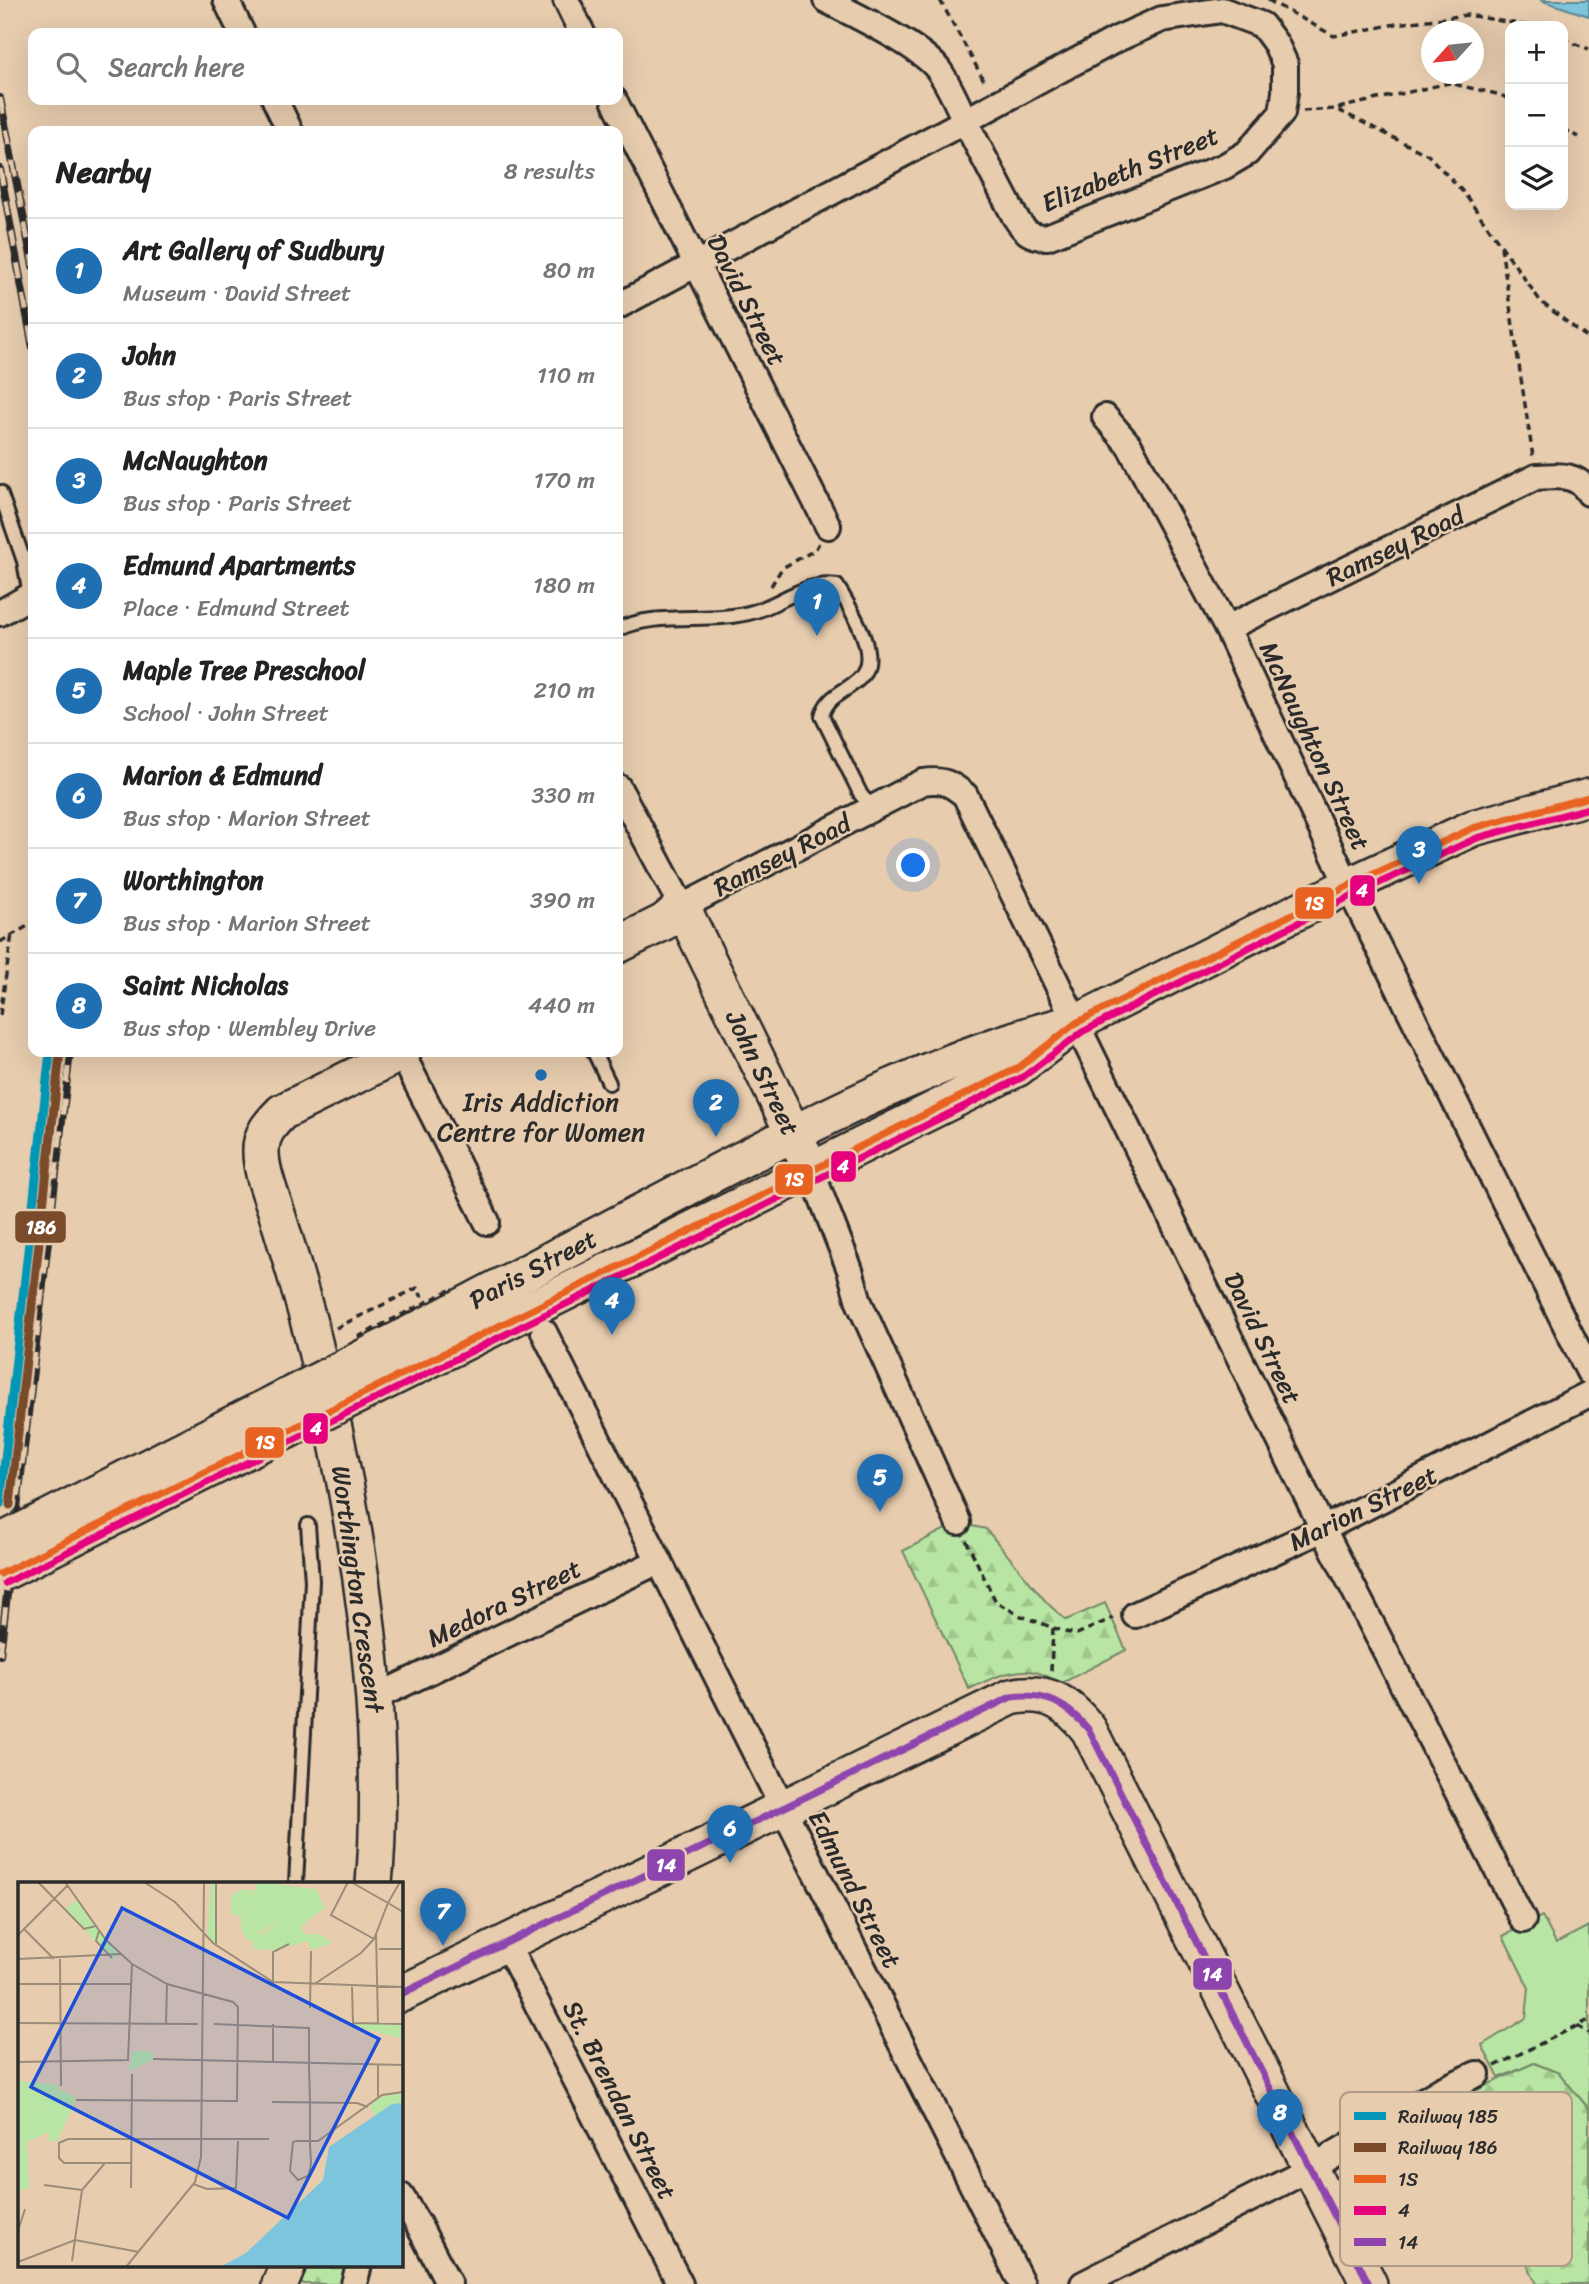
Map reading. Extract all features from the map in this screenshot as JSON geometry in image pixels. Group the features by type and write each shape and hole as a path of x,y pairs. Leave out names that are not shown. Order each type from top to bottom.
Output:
{"main road":[{"name":"Paris Street","path":"0,1542 811,1170 1018,1068 1076,1023 1348,886 1473,828 1589,797"},
{"name":"Ramsey Road","path":"623,942 664,922 682,907"},
{"name":"John Street","path":"682,907 811,1170"},
{"name":"Paris Street","path":"0,1574 361,1377 793,1133 936,1068 1015,1038 1076,1023"},
{"name":"Worthington Crescent","path":"374,1882 378,1829 374,1698 353,1527 314,1340 262,1163 262,1138 269,1124 282,1112 391,1057"},
{"path":"402,1994 1011,1697 1051,1686 1089,1730 1340,2225"},
{"path":"280,2284 288,2266"},
{"path":"1361,2266 1370,2284"}],"street":[{"path":"226,0 240,28"},
{"path":"566,0 580,28"},
{"name":"Elizabeth Street","path":"826,0 905,43 939,70 1022,228 1034,237 1047,237 1225,166 1247,153 1282,113"},
{"path":"623,303 1117,39 1162,19 1222,10 1262,25 1276,44 1285,64 1282,113"},
{"path":"277,105 288,126"},
{"name":"David Street","path":"616,105 828,526"},
{"name":"McNaughton Street","path":"1105,417 1129,445 1227,628 1348,886 1589,1372"},
{"name":"Ramsey Road","path":"1227,628 1536,477 1566,475 1587,488 1589,493"},
{"path":"0,613 28,597"},
{"name":"Ramsey Road","path":"682,907 923,782 938,779 950,783"},
{"name":"David Street","path":"950,783 965,795 1323,1529 1523,1920"},
{"name":"John Street","path":"623,795 682,907"},
{"path":"404,1057 487,1222"},
{"name":"John Street","path":"811,1170 850,1270 859,1302 961,1530"},
{"name":"Edmund Street","path":"544,1332 1022,2284"},
{"name":"Marion Street","path":"1135,1615 1323,1529 1589,1394"},
{"name":"Medora Street","path":"374,1698 659,1562"},
{"name":"St. Brendan Street","path":"506,1943 680,2284"},
{"path":"1438,2092 1477,2074"},
{"path":"1083,2284 1340,2151"},
{"path":"402,2198 449,2284"},
{"path":"354,2284 359,2266"}],"lane":[{"path":"0,492 24,561 28,584"},
{"path":"623,627 642,620 726,617 755,611 812,587 823,584 837,586 862,632 869,652 869,666 860,679 827,703 822,716 861,795 873,808"},
{"path":"597,1057 610,1083"},
{"path":"296,1882 312,1581 308,1525"}],"path":[{"path":"940,0 989,90"},
{"path":"1268,0 1334,36 1396,24 1468,15 1505,22"},
{"path":"1568,41 1589,50"},
{"path":"1282,113 1336,109 1449,83 1505,97"},
{"path":"1336,109 1429,155 1464,193 1541,302 1589,339"},
{"path":"1568,132 1578,137"},
{"path":"1501,246 1536,477"},
{"path":"782,568 815,550"},
{"path":"0,942 28,926"},
{"path":"0,1015 12,934"},
{"path":"345,1324 417,1288 425,1303"},
{"path":"961,1530 996,1602 1021,1616 1077,1634 1110,1619"},
{"path":"1051,1686 1053,1628"},
{"path":"1477,2074 1589,2020"},
{"path":"1577,2026 1589,2033"}],"green space":[{"path":"957,1523 986,1529 1047,1603 1066,1620 1105,1603 1126,1650 1062,1683 1038,1673 1018,1671 1001,1675 969,1689 903,1551"},
{"path":"1542,1916 1556,1943 1589,1926 1589,2109 1559,2073 1534,2063 1499,2078 1482,2045 1526,2018 1529,1988 1503,1936"},
{"path":"1534,2063 1559,2073 1589,2109 1589,2284 1537,2284 1528,2266 1572,2266 1572,2092 1472,2092"},
{"path":"286,2266 360,2266 355,2284 278,2284"}],"water":[{"path":"1540,0 1589,0 1589,16"}],"railway":[{"path":"0,98 28,241"},
{"path":"0,169 28,321"},
{"path":"0,1655 69,1057"}],"rail line":[{"name":"185","path":"0,1504 49,1057"},
{"name":"186","path":"10,1505 60,1057"}],"transit line":[{"name":"1S","path":"0,1574 1018,1068 1076,1023 1348,886 1473,828 1589,797"},
{"name":"4","path":"5,1583 1023,1077 1082,1032 1353,895 1477,838 1589,808"},
{"name":"14","path":"402,1994 1011,1697 1045,1698 1064,1707 1089,1730 1340,2227"},
{"name":"14","path":"1360,2266 1369,2284"}],"place":[{"name":"Art Gallery of Sudbury","path":"817,636"},
{"name":"McNaughton","path":"1419,884"},
{"name":"Iris Addiction Centre for Women","path":"541,1075"},
{"name":"John","path":"716,1137"},
{"name":"Edmund Apartments","path":"612,1335"},
{"name":"Maple Tree Preschool","path":"880,1512"},
{"name":"Marion & Edmund","path":"730,1863"},
{"name":"Worthington","path":"443,1946"},
{"name":"Saint Nicholas","path":"1280,2147"}]}
